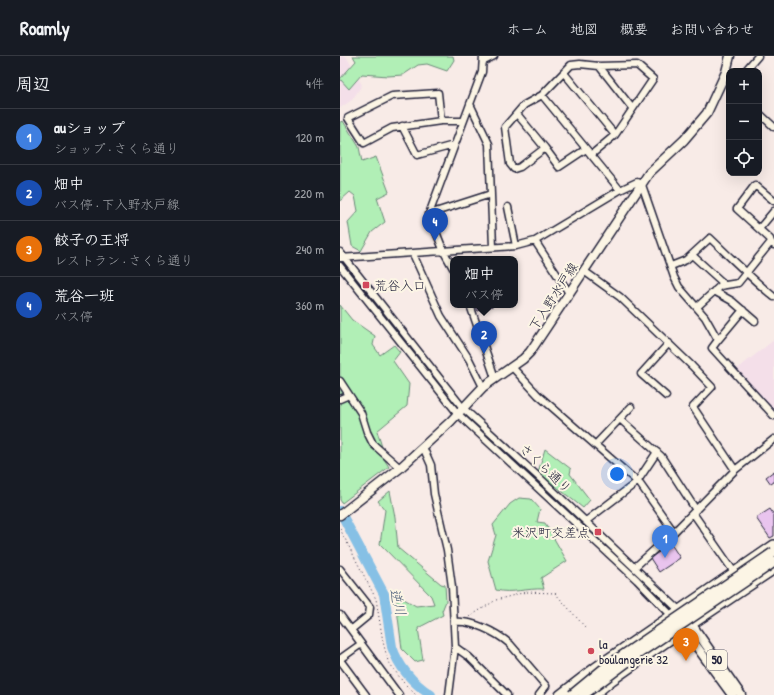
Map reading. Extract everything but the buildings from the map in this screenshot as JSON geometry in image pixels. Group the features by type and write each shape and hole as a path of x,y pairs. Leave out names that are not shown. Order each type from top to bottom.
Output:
{"highway":[{"path":"560,695 595,668 774,545"},
{"path":"572,695 606,667 774,552"},
{"path":"583,695 633,657 774,562"},
{"path":"594,695 612,680 683,630 774,569"}],"main road":[{"name":"下入野水戸線","path":"729,68 730,56"},
{"name":"下入野水戸線","path":"340,515 400,468 483,387 512,367 530,352 642,185 656,166 699,124 712,104 726,77"},
{"name":"さくら通り","path":"679,610 692,624 741,695"},
{"name":"さくら通り","path":"671,615 732,695"}],"street":[{"path":"450,263 444,252 429,214 470,104 484,58 494,56"},
{"path":"748,68 758,56"},
{"path":"545,148 520,167 514,169 510,164 505,127 524,105 542,95 571,65 637,65 653,79 615,135 591,155"},
{"path":"599,66 632,108"},
{"path":"564,73 615,135"},
{"path":"441,122 438,93 392,96 348,118 364,143 392,128 463,121"},
{"path":"542,95 620,190"},
{"path":"470,104 489,144 493,247"},
{"path":"517,114 559,166 586,149"},
{"path":"762,116 774,127"},
{"path":"402,126 417,155 454,145"},
{"path":"342,258 516,246 535,241 620,190 637,182 642,185 679,287 697,308 718,340"},
{"path":"697,308 723,285 738,283 745,273 772,244 770,239 737,209 755,185 774,201"},
{"path":"429,214 491,194"},
{"path":"508,207 516,246"},
{"path":"759,229 774,211"},
{"path":"671,266 686,260 710,238 739,264 745,273 774,297"},
{"path":"535,241 569,293"},
{"name":"さくら通り","path":"340,252 342,258 460,411 586,521 679,610"},
{"path":"414,254 441,316 469,359 483,387"},
{"path":"692,255 722,282 723,285"},
{"name":"さくら通り","path":"340,266 460,411 637,580 671,615"},
{"path":"584,271 620,297 669,343 712,387 693,407 735,470"},
{"path":"714,292 732,301 755,321"},
{"path":"471,308 496,378"},
{"path":"743,310 712,348 774,416"},
{"path":"666,396 641,374 669,343"},
{"path":"512,367 538,395 637,482 674,532"},
{"path":"340,380 362,413 367,432 374,444 400,468"},
{"path":"340,399 349,395"},
{"path":"595,445 631,407"},
{"path":"620,419 657,452 734,572"},
{"path":"635,567 695,512 735,470 774,439"},
{"path":"423,447 431,465 434,494 452,586 455,647 449,695"},
{"path":"586,521 637,482 657,452"},
{"path":"340,569 370,607 369,615 352,629"},
{"path":"340,615 352,629 399,695"},
{"path":"454,622 462,621 481,627 503,638 510,644 546,686 539,695"},
{"path":"362,644 340,660 366,695"},
{"path":"455,647 469,657 507,695"}],"path":[{"path":"340,529 376,599 383,642 388,661 403,682 416,695"},
{"path":"462,621 496,600 526,592 555,593 585,627"}],"shaded area":[{"path":"340,56 346,56 362,85 352,100 340,108"},
{"path":"774,340 774,413 737,369"}],"green space":[{"path":"353,56 453,56 454,60 447,71 427,64 418,65 403,75 388,76 362,74 349,89 340,79 356,61"},
{"path":"343,121 359,147 362,162 376,157 389,192 377,198 385,222 372,232 361,251 352,246 348,222 358,211 355,196 350,192 340,201 340,122"},
{"path":"340,305 352,320 375,336 373,345 380,355 394,345 400,352 393,361 409,384 407,406 377,431 382,447 379,451 389,467 342,503 340,500"},
{"path":"545,449 571,469 570,474 590,500 583,508 538,472"},
{"path":"390,491 395,517 398,548 441,584 445,585 446,601 442,611 443,615 418,628 423,660 415,662 402,649 396,601 404,599 416,606 434,604 431,596 380,544 385,510 378,501"},
{"path":"519,498 531,499 540,509 537,522 545,523 567,561 541,578 544,589 507,591 496,590 488,561 496,535 493,525 510,504"}],"waterway":[{"name":"逆川","path":"340,511 384,594 392,647 395,655 407,674 431,695"}],"place":[{"name":"荒谷一班","path":"435,241"},
{"name":"荒谷入口","path":"366,285"},
{"name":"畑中","path":"484,354"},
{"name":"米沢町交差点","path":"598,532"},
{"name":"auショップ","path":"665,558"},
{"name":"la boulangerie 32","path":"591,651"},
{"name":"餃子の王将","path":"686,661"}]}
